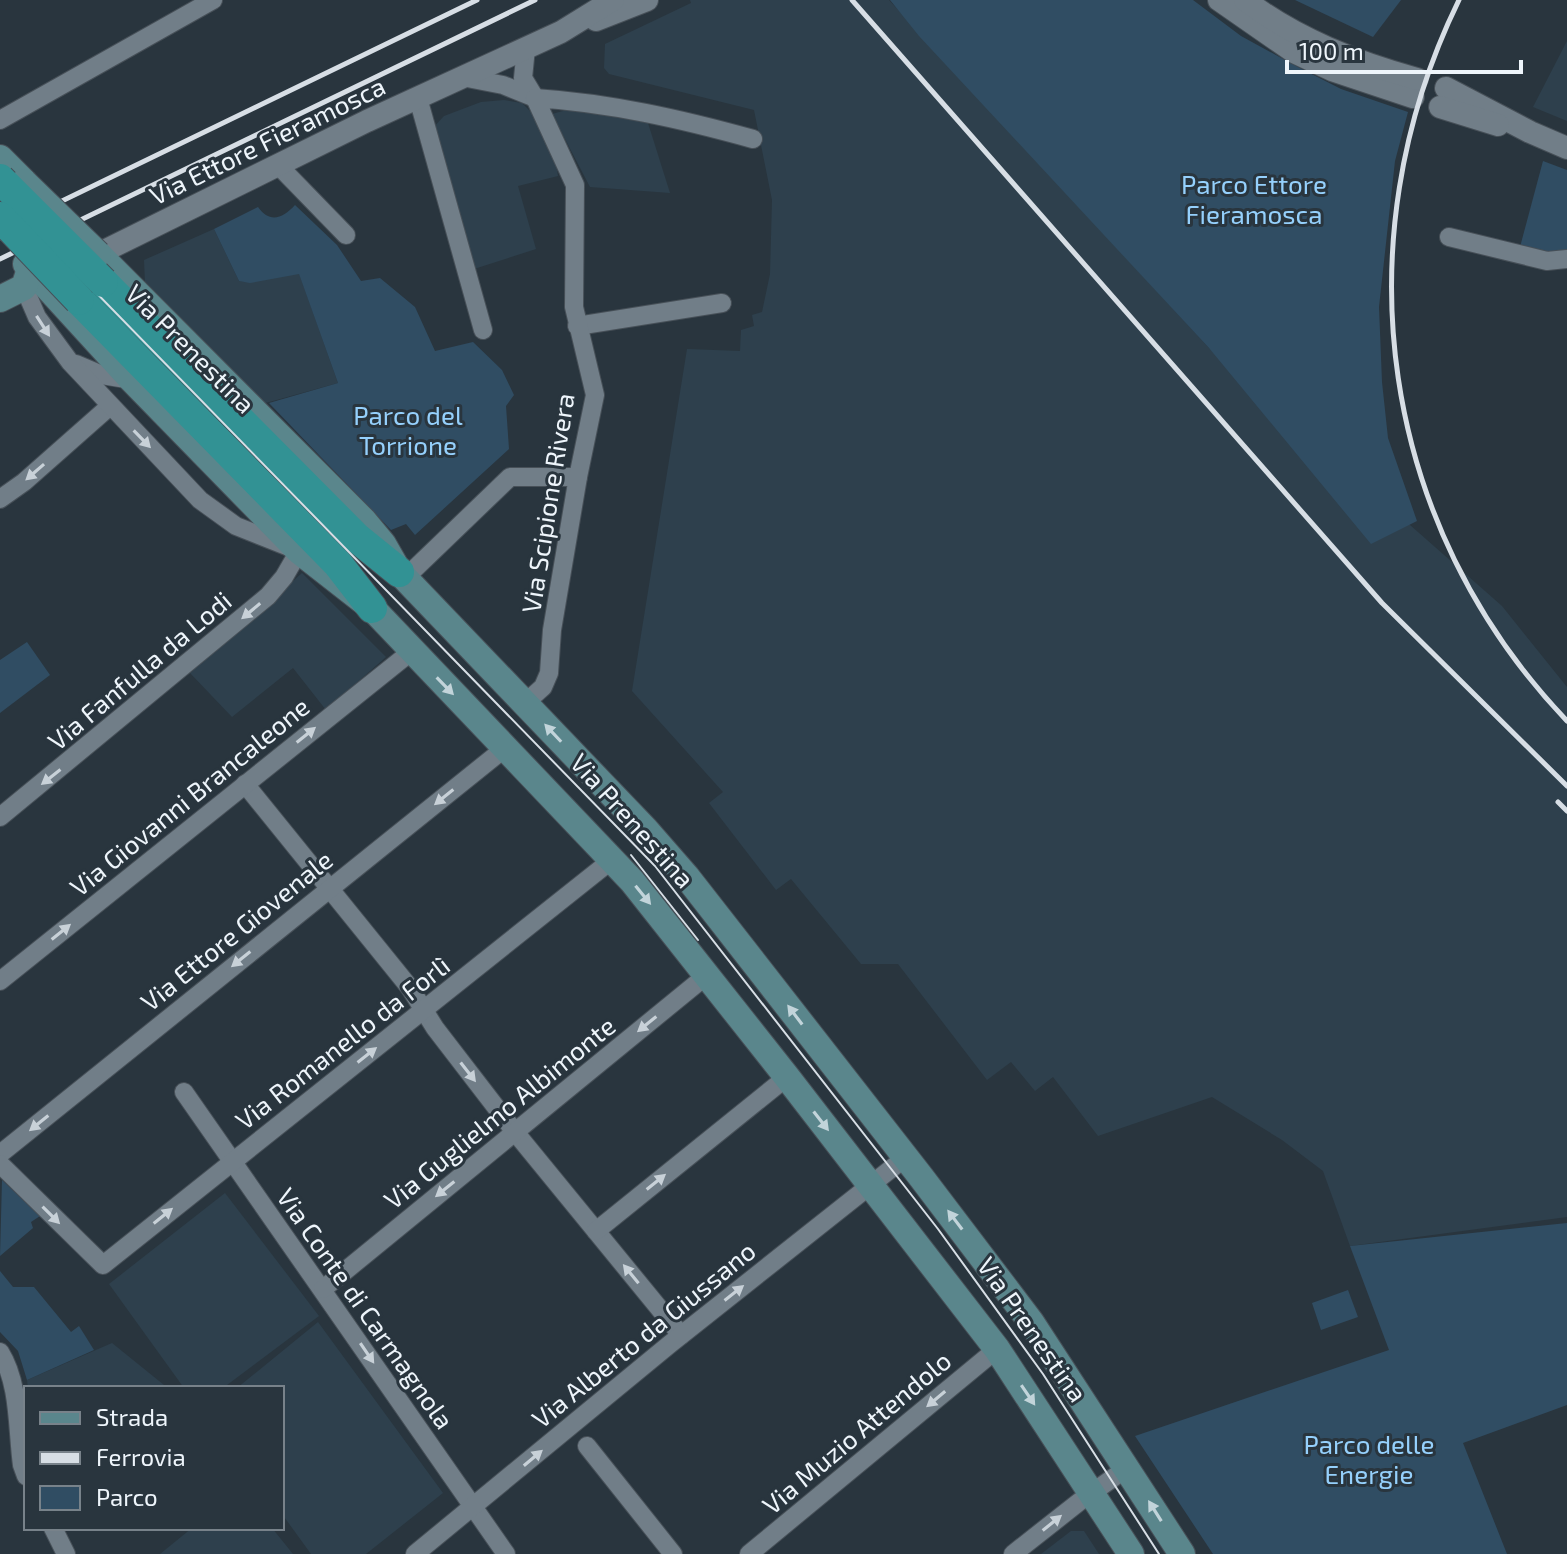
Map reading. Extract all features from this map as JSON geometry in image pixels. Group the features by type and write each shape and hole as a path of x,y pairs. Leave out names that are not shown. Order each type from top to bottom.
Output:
{"highway":[{"path":"12,180 357,538 402,575"},
{"path":"0,217 333,559 372,608"}],"main road":[{"name":"Via Prenestina","path":"0,158 12,180 98,254 371,528 402,575 659,845 906,1157 1031,1322 1182,1554"},
{"name":"Via Prenestina","path":"0,237 26,272 299,551 372,608 613,859 787,1077 997,1349 1131,1554"},
{"path":"0,299 26,272"}],"street":[{"path":"0,120 213,0"},
{"name":"Via Ettore Fieramosca","path":"561,32 613,0"},
{"name":"Via Ettore Fieramosca","path":"98,254 462,77 561,32 647,0"},
{"path":"1219,0 1294,52 1332,70 1415,88 1319,45 1244,0"},
{"path":"526,48 523,78 535,98"},
{"path":"462,77 503,85 535,98 573,100 680,118 753,139"},
{"path":"1443,97 1567,148"},
{"path":"418,98 483,330"},
{"name":"Via Scipione Rivera","path":"524,704 543,687 547,679 552,630 595,395 577,326 573,292 577,195 535,98"},
{"path":"278,165 346,235"},
{"path":"1449,237 1547,261 1567,259"},
{"name":"Via Prenestina","path":"26,272 37,317 70,362 110,406 214,512 236,526 299,551"},
{"path":"577,326 722,303"},
{"path":"70,362 102,375 132,380"},
{"path":"0,499 24,482 110,406"},
{"path":"402,575 510,477 578,477"},
{"name":"Via Fanfulla da Lodi","path":"0,817 268,596 299,551"},
{"name":"Via Giovanni Brancaleone","path":"0,981 412,651"},
{"name":"Via Ettore Giovenale","path":"0,1154 505,748"},
{"path":"245,784 426,1010 435,1028 515,1132 681,1335"},
{"name":"Via Romanello da Forlì","path":"0,1164 103,1265 613,859"},
{"name":"Via Guglielmo Albimonte","path":"323,1289 707,975"},
{"path":"596,1231 787,1077"},
{"name":"Via Conte di Carmagnola","path":"184,1092 506,1554"},
{"name":"Via Alberto da Giussano","path":"415,1554 681,1335 906,1157"},
{"name":"Via Muzio Attendolo","path":"749,1554 997,1349"},
{"path":"0,1352 10,1373 24,1470"},
{"path":"587,1446 673,1554"},
{"path":"1013,1554 1127,1468"},
{"path":"54,1530 66,1554"}],"shaded area":[{"path":"690,0 889,0 1209,348 1502,606 1567,687 1567,1217 1350,1246 1323,1171 1282,1140 1212,1097 1098,1136 1053,1077 1035,1091 1011,1062 987,1080 898,964 861,964 791,879 776,890 709,803 723,792 632,691 687,349 740,351 741,330 754,326 752,315 762,312 770,274 772,200 754,110 609,74 604,68 605,44 691,3"},
{"path":"1567,41 1567,121 1533,107"},
{"path":"504,100 522,103 534,115 554,152 558,176 518,186 536,249 474,269 431,130 444,116 481,102"},
{"path":"570,109 648,123 670,193 590,187 552,114"},
{"path":"214,229 239,281 250,282 299,273 338,383 262,404 145,283 144,260"},
{"path":"302,573 386,657 326,710 293,668 232,717 190,673"},
{"path":"225,1193 319,1316 226,1386 183,1386 109,1284"},
{"path":"318,1322 443,1493 366,1554 311,1554 284,1517 284,1386 239,1386"},
{"path":"112,1343 164,1385 28,1386 27,1380"},
{"path":"190,1530 274,1530 293,1554 160,1554"},
{"path":"1071,1531 1084,1531 1099,1554 1041,1554"}],"green space":[{"name":"Parco Ettore Fieramosca","path":"890,0 1193,0 1241,36 1296,66 1341,89 1408,112 1395,161 1379,307 1388,438 1417,521 1371,544 1209,348 919,36"},
{"path":"1295,0 1401,0 1373,37"},
{"path":"1543,161 1567,170 1567,255 1557,256 1520,247"},
{"name":"Parco del Torrione","path":"295,205 337,245 361,281 380,278 415,307 435,351 473,342 502,370 514,395 506,406 509,449 415,535 406,524 391,530 269,403 338,383 299,274 250,283 239,281 214,229 258,207 267,216 276,217"},
{"path":"27,642 50,675 0,713 0,660"},
{"path":"2,1180 40,1216 31,1222 33,1228 0,1256"},
{"name":"Parco delle Energie","path":"1567,1223 1567,1405 1463,1443 1507,1554 1213,1554 1135,1436 1389,1350 1350,1246"},
{"path":"0,1271 13,1287 34,1287 71,1332 79,1326 94,1350 27,1380 18,1351 0,1332"},
{"path":"1348,1290 1358,1317 1321,1330 1312,1303"}],"tram line":[{"path":"0,194 655,866 938,1229 1043,1374 1159,1554"},
{"path":"631,855 698,940"}],"railway":[{"path":"0,231 477,0"},
{"path":"0,259 535,0"},
{"path":"852,0 1382,603 1567,786"},
{"path":"1459,0 1422,93 1399,188 1392,283 1398,378 1419,471 1454,560 1504,644 1567,721"},
{"path":"1558,802 1567,811"}]}
